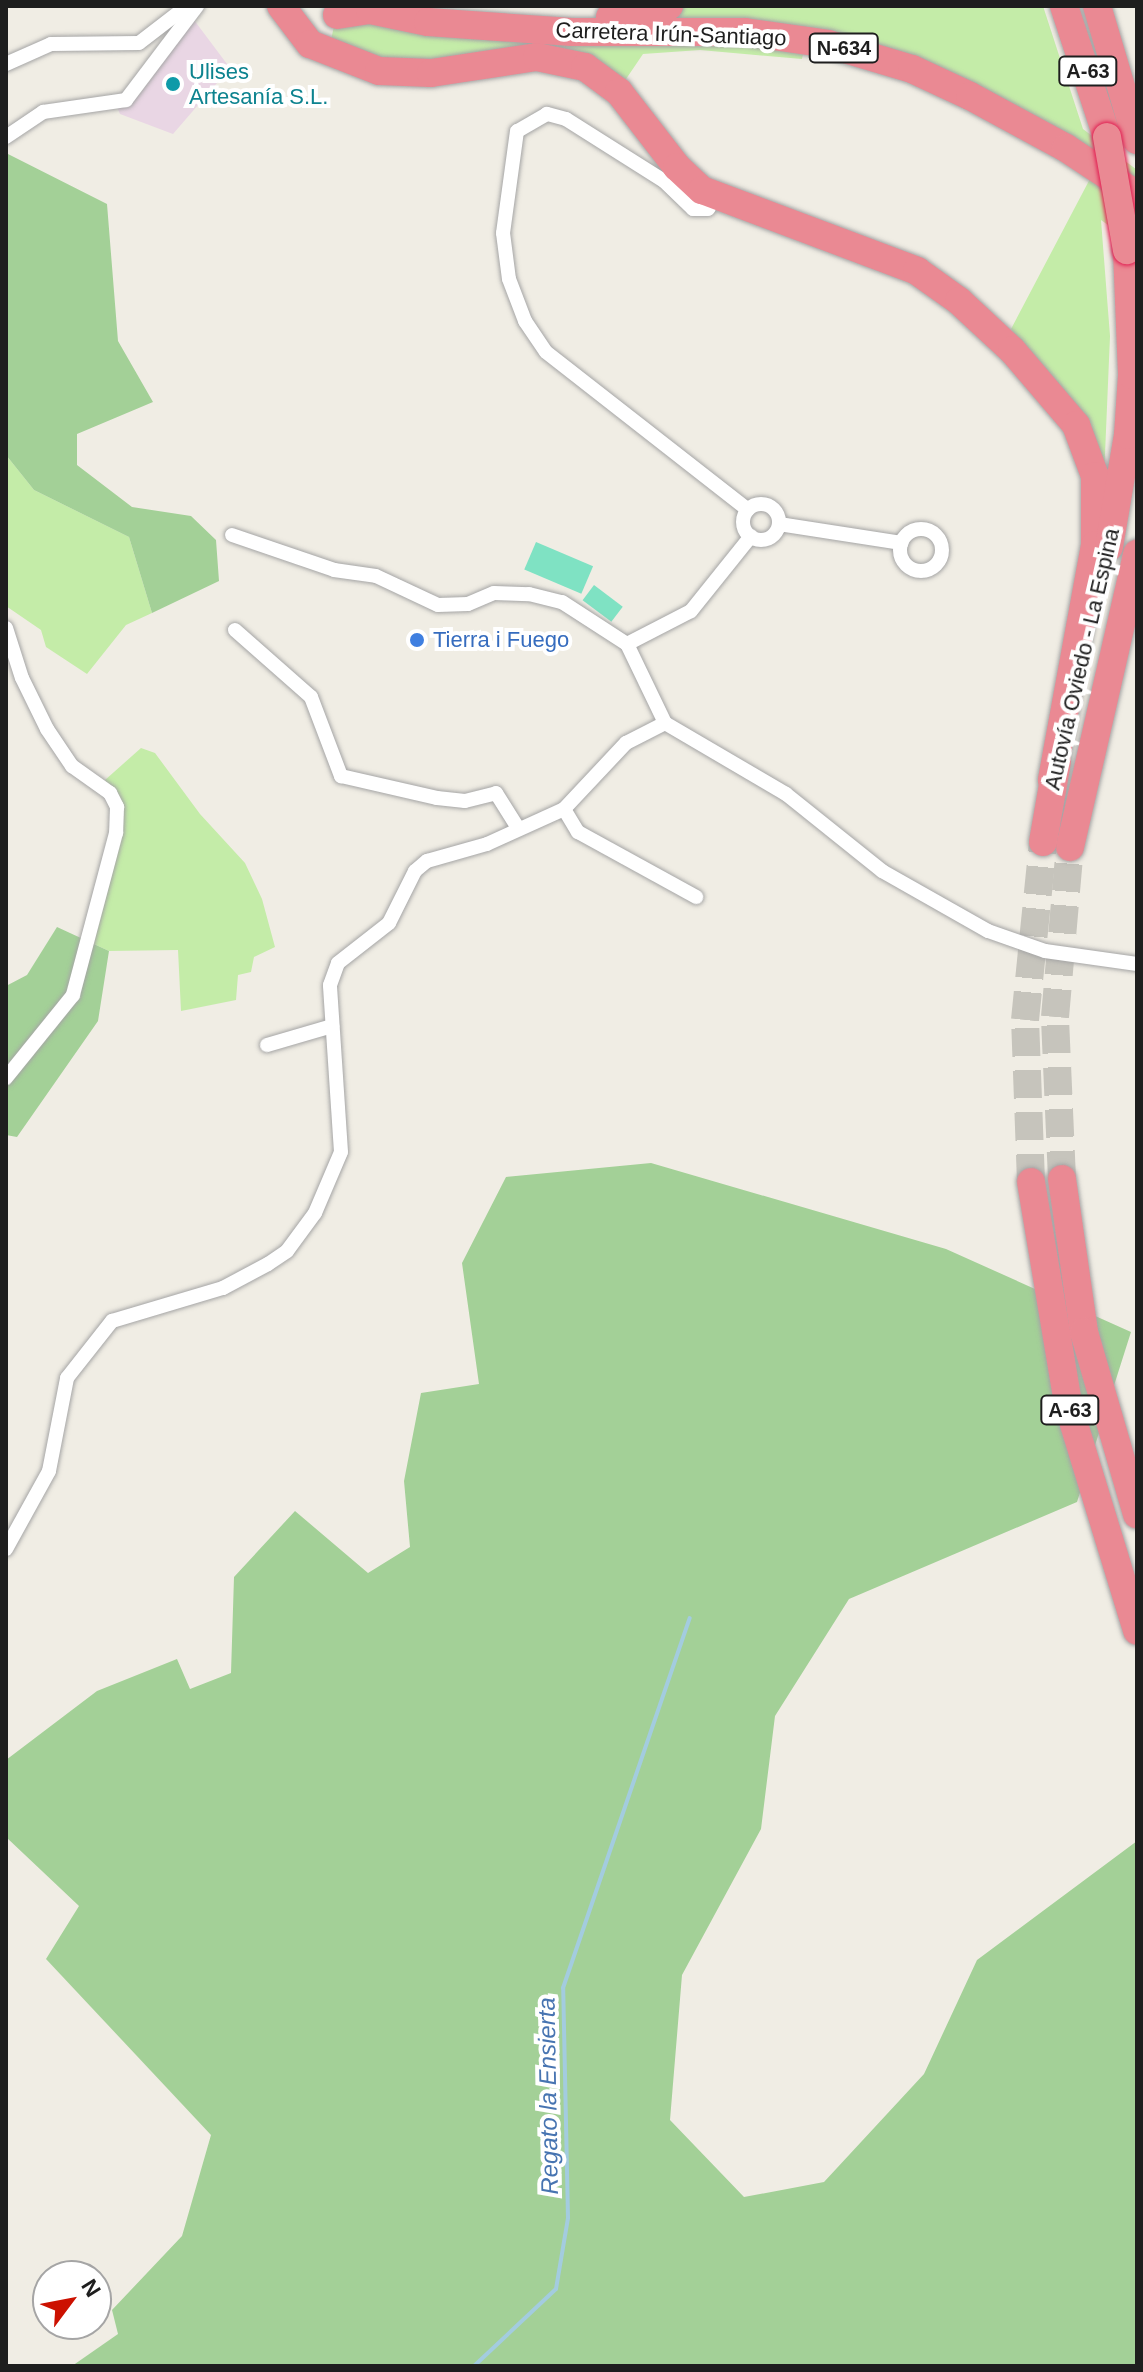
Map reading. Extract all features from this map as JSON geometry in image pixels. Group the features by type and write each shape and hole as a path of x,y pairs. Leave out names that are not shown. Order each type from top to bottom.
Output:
{"highway":[{"name":"N-634","path":"282,6 310,21 337,13"},
{"path":"282,6 310,44 331,54 392,73 431,73 524,57 585,67 619,92 689,180 716,197 917,271 959,301 1012,350 1076,425 1095,476 1095,545 1052,780"},
{"path":"517,28 669,6"},
{"name":"Autovía Oviedo - La Espina","path":"1064,6 1107,137 1127,250 1132,375 1121,488 1052,780 1057,844 1100,710 1137,554"},
{"name":"A-63","path":"1097,6 1137,140"},
{"path":"1109,6 1137,74"},
{"name":"Carretera Irún-Santiago","path":"337,13 400,11 517,28 745,32 854,51 979,101 1137,195"},
{"path":"331,54 337,13"},
{"path":"1100,710 1137,588"},
{"name":"A-63","path":"1062,1179 1084,1332 1137,1514"},
{"name":"A-63","path":"1031,1182 1069,1408 1137,1631"}],"street":[{"path":"6,64 51,44 139,43 187,6"},
{"path":"6,137 43,112 126,100 197,6"},
{"path":"716,197 708,209 693,209 664,181 566,119 547,114 517,131 503,233 509,279 525,321 546,352 748,510"},
{"path":"748,510 768,505 779,524"},
{"path":"748,510 744,527 751,536 770,537 779,524"},
{"path":"779,524 902,543"},
{"path":"232,535 334,570 376,576 438,605 468,604 494,593 529,594 562,602 627,644 665,723 786,794 882,871 988,931 1045,951 1137,964"},
{"path":"627,644 691,611 751,536"},
{"path":"6,628 22,678 47,729 72,766 110,793 117,807 116,833 73,995 6,1078"},
{"path":"235,630 311,697 341,776 437,798 465,801 496,793 518,828"},
{"path":"6,1549 49,1471 67,1378 112,1321 223,1288 287,1251 315,1213 341,1152 330,985 338,963 389,923 415,871 427,861 564,809 626,743 665,723"},
{"path":"564,809 578,832 696,897"},
{"path":"267,1045 332,1026"}],"shaded area":[{"path":"194,20 230,68 173,134 120,114 116,105 139,95"}],"green space":[{"path":"692,6 1043,6 1083,129 1137,170 1137,180 1011,105 653,15"},
{"path":"349,21 804,49 802,59 700,50 643,54 624,82 456,60 393,63 331,40 334,26"},
{"path":"6,153 107,204 118,341 153,402 77,434 77,465 132,507 191,516 216,540 219,581 152,613 129,537 34,490 6,455"},
{"path":"1092,175 1137,208 1137,246 1101,220 1110,336 1104,478 1011,329"},
{"path":"6,455 34,490 129,537 152,613 126,625 87,674 46,647 41,630 6,606"},
{"path":"536,542 593,566 581,594 524,570"},
{"path":"594,585 623,607 611,622 583,600"},
{"path":"141,748 155,753 200,814 245,863 262,899 275,947 254,957 251,972 238,975 236,1000 181,1011 178,950 109,951 94,944 124,815 105,780"},
{"path":"57,927 109,951 98,1021 17,1137 6,1135 6,986 27,975"},
{"path":"651,1163 946,1249 1131,1332 1077,1502 849,1599 775,1716 761,1829 682,1975 670,2120 744,2197 824,2182 924,2074 977,1960 1137,1841 1137,2366 72,2366 118,2334 112,2310 182,2236 211,2135 46,1959 79,1906 6,1837 6,1760 97,1691 177,1659 190,1689 231,1673 234,1577 295,1511 368,1573 410,1547 404,1481 421,1393 479,1384 462,1263 506,1177"}],"waterway":[{"name":"Regato la Ensierta","path":"474,2366 556,2289 568,2218 563,1988 690,1618"}],"tunnel":[{"path":"1031,1182 1025,1020 1043,842"},
{"path":"1062,1179 1055,1017 1070,847"}],"place":[{"name":"Ulises Artesanía S.L.","path":"173,84"},
{"name":"Tierra i Fuego","path":"417,640"}]}
